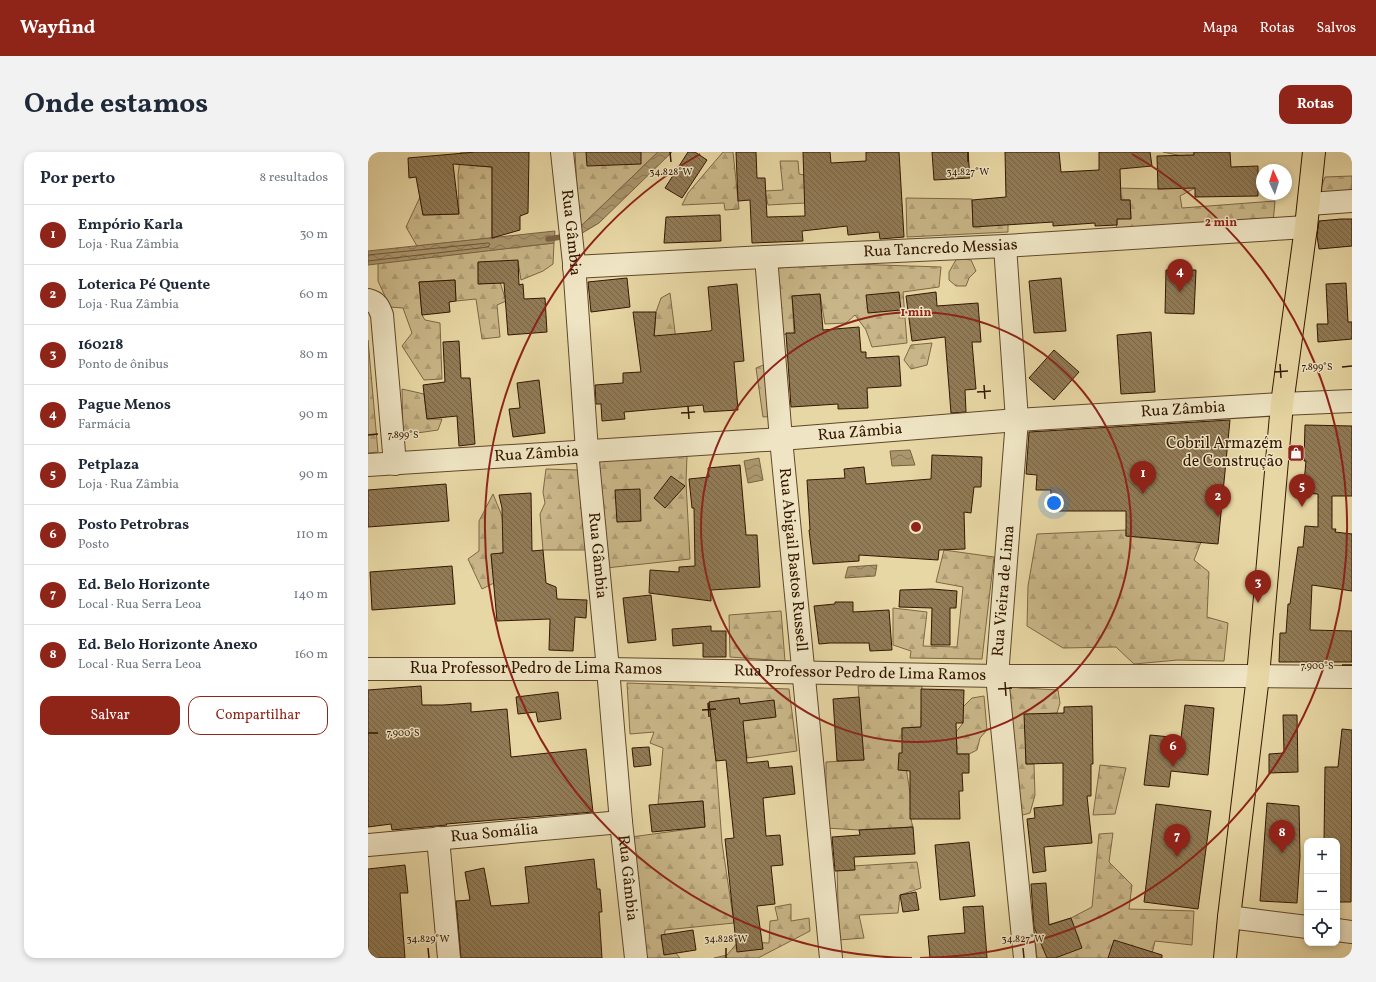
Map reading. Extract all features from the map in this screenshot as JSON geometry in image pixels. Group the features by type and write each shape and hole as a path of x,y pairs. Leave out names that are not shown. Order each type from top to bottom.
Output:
{"main road":[{"path":"1225,958 1258,676 1282,404 1306,228 1317,203 1314,152"}],"street":[{"name":"Rua Gâmbia","path":"562,152 570,219 587,451 621,822 636,958"},
{"path":"1317,203 1352,201"},
{"name":"Rua Tancredo Messias","path":"574,265 1005,246 1306,228"},
{"name":"Rua Vieira de Lima","path":"1005,246 1017,420 997,676 1025,958"},
{"name":"Rua Abigail Bastos Russell","path":"766,257 803,672 832,958"},
{"path":"375,308 394,464"},
{"name":"Rua Zâmbia","path":"368,465 781,438 1017,420 1352,401"},
{"name":"Rua Professor Pedro de Lima Ramos","path":"368,669 608,669 997,676 1352,677"},
{"name":"Rua Somália","path":"368,845 621,822"},
{"path":"438,838 449,958"},
{"path":"1229,917 1304,927"},
{"path":"1340,930 1352,932"}],"green space":[{"path":"461,152 476,152 476,166 492,167 492,238 417,246 406,227 420,197 423,215 459,214 458,175"},
{"path":"575,152 658,152 579,228"},
{"path":"723,152 733,152 739,209 725,210 724,203 682,205 688,193"},
{"path":"1163,152 1194,152 1195,188 1180,196 1182,208 1275,201 1273,223 1114,232 1117,225 1117,219 1131,218 1130,200 1116,200 1116,188 1183,188 1182,156"},
{"path":"780,161 798,161 799,174 804,175 805,203 768,205 765,191 783,190"},
{"path":"1352,176 1352,196 1317,198 1325,177"},
{"path":"906,198 972,199 973,226 1008,224 1008,232 907,237"},
{"path":"554,243 553,264 543,271 521,280 518,261 478,263 479,284 500,282 506,301 497,305 500,337 482,339 476,299 456,301 455,280 419,282 422,315 425,320 440,323 442,379 424,380 402,346 412,333 403,308 390,307 378,281 378,263"},
{"path":"957,258 971,260 976,271 969,278 966,286 956,286 949,280 949,272"},
{"path":"787,262 941,267 939,287 903,292 907,343 872,347 866,330 855,315 846,323 825,324 820,294 792,296 794,333 776,336 774,267"},
{"path":"670,293 679,363 654,340 656,312 661,298"},
{"path":"368,340 378,452 368,453"},
{"path":"932,343 927,365 911,369 904,360 911,345"},
{"path":"766,364 776,416 763,417 756,368"},
{"path":"402,389 424,394 427,419 442,419 438,430 403,435"},
{"path":"687,456 686,482 690,559 606,568 596,459"},
{"path":"546,469 578,470 588,550 543,550 540,514 545,503 543,492"},
{"path":"493,494 502,516 506,552 491,555 494,583 482,589 468,559 479,551 479,521"},
{"path":"1126,530 1126,536 1201,542 1194,560 1209,572 1207,617 1228,623 1224,661 1178,660 1134,664 1116,647 1063,648 1027,626 1028,586 1037,534"},
{"path":"944,550 994,557 982,659 910,658 911,651 893,645 893,608 927,612 923,646 957,647 963,587 936,582"},
{"path":"781,611 785,661 730,657 729,615"},
{"path":"627,683 789,689 797,751 747,758 739,698 709,702 716,761 722,843 734,923 665,930 664,954 675,952 680,958 644,958 631,837 705,827 703,801 658,804 663,748 650,743 654,732 630,734"},
{"path":"858,686 922,686 921,727 902,728 913,827 859,830 826,828 826,762 864,760"},
{"path":"1006,687 1058,690 1060,703 1057,713 1025,715 1026,764 1034,764 1035,795 1030,813 1019,816"},
{"path":"984,696 987,730 980,738 977,750 969,754 957,754 956,732 963,723 963,707 972,698"},
{"path":"1100,765 1126,768 1115,814 1093,815"},
{"path":"1113,833 1109,862 1132,885 1129,909 1194,911 1192,945 1155,941 1151,958 1037,958 1034,929 1071,918 1092,907 1099,834"},
{"path":"917,862 921,888 900,895 898,913 859,915 864,938 839,940 837,867"},
{"path":"791,904 791,921 809,918 810,931 758,958 714,958 727,955 738,942 769,943 770,921 778,920 775,907"}],"water":[{"path":"658,152 672,152 599,223 579,235 579,228"},
{"path":"555,231 554,243 368,265 368,251"},
{"path":"910,450 915,465 892,466 890,451"},
{"path":"759,458 763,480 748,483 744,461"},
{"path":"877,565 875,576 845,578 848,567"}],"building":[{"path":"476,152 529,152 528,213 520,216 520,230 492,238 492,167 453,164 459,214 423,215 416,177 409,178 408,158"},
{"path":"586,152 641,152 641,164 587,166"},
{"path":"688,152 695,152 707,160 682,198 665,188"},
{"path":"736,152 756,152 757,178 765,178 767,217 805,216 803,152 830,152 831,163 866,161 866,152 899,152 904,237 880,239 879,232 848,235 847,226 802,231 803,241 752,243 750,200 738,201"},
{"path":"932,152 968,152 970,178 934,180"},
{"path":"1005,152 1059,152 1061,172 1099,170 1099,152 1150,152 1152,166 1120,169 1121,200 1130,200 1131,219 1117,219 1117,225 1095,226 1095,223 1053,226 1053,222 973,227 972,200 1006,197"},
{"path":"1194,152 1230,152 1231,167 1256,166 1256,196 1195,197 1195,188 1158,189 1157,156 1194,155"},
{"path":"720,215 721,241 664,243 666,217"},
{"path":"1352,219 1352,246 1319,249 1317,236 1319,221"},
{"path":"518,260 519,285 523,284 524,299 545,298 547,332 508,335 504,283 478,284 478,262"},
{"path":"1166,270 1196,270 1194,314 1165,313"},
{"path":"627,278 630,307 591,312 588,282"},
{"path":"1061,278 1066,331 1034,333 1029,281"},
{"path":"455,280 456,301 449,302 450,312 422,315 419,282"},
{"path":"1346,283 1348,322 1352,322 1352,339 1318,342 1317,324 1328,324 1326,284"},
{"path":"737,284 744,361 734,362 738,410 704,412 703,405 624,412 625,419 602,421 601,404 596,404 595,385 623,383 623,373 641,372 633,312 656,312 654,336 710,331 712,330 708,287"},
{"path":"899,292 901,310 868,313 866,295"},
{"path":"936,292 937,306 978,303 981,342 972,342 976,389 965,390 966,412 951,413 945,337 912,341 906,296"},
{"path":"820,294 823,330 859,327 861,352 866,352 866,358 899,356 901,386 867,388 868,408 838,409 838,404 791,407 786,333 795,333 792,296"},
{"path":"1151,332 1155,392 1121,394 1117,335"},
{"path":"459,341 461,378 470,378 475,444 459,446 457,416 427,419 423,385 445,382 443,342"},
{"path":"1054,350 1079,372 1054,400 1029,378"},
{"path":"539,380 545,433 513,437 509,409 520,408 517,383"},
{"path":"1230,420 1218,544 1126,536 1126,511 1050,511 1051,490 1036,490 1037,475 1026,474 1029,432"},
{"path":"1305,425 1352,426 1352,496 1332,496 1332,529 1336,529 1335,532 1352,534 1352,591 1312,585 1310,630 1352,631 1352,662 1279,662 1280,633 1286,633 1288,604 1290,604 1298,547 1303,547 1305,526 1318,527 1318,494 1303,493 1306,461 1304,461"},
{"path":"932,455 982,457 981,487 974,487 971,513 964,512 965,549 939,550 938,560 859,555 859,561 813,564 809,530 807,480 845,478 844,469 864,467 866,484 931,479"},
{"path":"740,465 746,535 757,535 760,587 711,590 711,601 649,593 650,570 679,572 679,567 695,566 694,508 692,508 689,479 709,477 708,468"},
{"path":"671,476 685,486 665,508 654,498"},
{"path":"446,484 449,521 368,527 368,490"},
{"path":"640,489 641,521 617,522 615,490"},
{"path":"531,493 532,551 543,550 546,583 556,587 557,599 587,600 586,618 575,617 573,651 549,650 550,619 497,621 491,554 503,553 502,508 499,495"},
{"path":"452,566 455,604 372,610 370,572"},
{"path":"932,589 957,591 956,608 950,608 950,645 931,645 932,608 899,607 900,590"},
{"path":"651,595 656,640 628,643 623,598"},
{"path":"835,602 853,602 853,612 889,610 892,650 870,651 869,643 819,644 814,606 835,604"},
{"path":"711,626 711,631 726,631 726,657 703,657 703,643 673,646 672,629"},
{"path":"421,686 422,705 471,703 471,712 507,709 511,757 586,749 593,812 392,830 391,824 368,827 368,690"},
{"path":"921,689 964,690 963,723 956,723 957,754 969,754 969,773 962,773 963,791 959,791 960,819 910,819 910,771 898,770 899,753 902,753 902,728 921,727"},
{"path":"558,692 561,719 538,722 536,712 518,714 516,697"},
{"path":"859,697 864,760 837,761 833,699"},
{"path":"739,698 740,704 774,700 776,717 743,721 747,763 768,761 769,768 792,766 795,794 763,798 766,836 780,835 783,865 771,866 775,904 757,906 763,949 737,952 725,839 734,838 726,760 716,761 709,702"},
{"path":"1185,705 1214,708 1208,775 1171,771 1169,787 1144,785 1150,735 1181,738"},
{"path":"1092,706 1093,764 1091,764 1091,796 1087,796 1092,843 1044,847 1046,871 1033,873 1027,819 1035,818 1034,808 1063,805 1063,763 1026,764 1024,714 1064,713 1064,707"},
{"path":"1283,715 1297,715 1298,772 1269,773 1269,754 1284,753"},
{"path":"1342,729 1352,730 1351,902 1340,902 1340,838 1324,838 1325,767 1338,767"},
{"path":"649,747 651,765 634,767 632,748"},
{"path":"703,801 705,827 652,832 649,805"},
{"path":"1267,803 1299,806 1300,857 1297,903 1260,901"},
{"path":"1156,804 1211,811 1198,909 1144,902"},
{"path":"913,827 915,854 854,857 855,870 835,871 832,837 860,835 859,830"},
{"path":"969,842 975,896 940,900 935,845"},
{"path":"594,859 597,889 600,889 602,912 599,912 602,958 461,958 456,901 470,900 465,872 484,868 491,906 529,903 525,867"},
{"path":"405,865 408,893 400,893 405,958 368,958 368,869"},
{"path":"1046,883 1049,925 1071,918 1082,948 1055,958 1047,958 1034,927 1031,884"},
{"path":"916,892 919,910 903,912 900,895"},
{"path":"983,906 987,958 930,958 928,936 965,933 963,907"},
{"path":"693,930 696,950 664,955 661,935"},
{"path":"1114,940 1162,955 1162,958 1108,958"}],"waterway":[{"path":"548,239 561,237 567,234"}],"place":[{"name":"Pague Menos","path":"1180,292"},
{"name":"Cobril Armazém de Construção","path":"1296,453"},
{"name":"Empório Karla","path":"1143,494"},
{"name":"Petplaza","path":"1302,507"},
{"name":"Loterica Pé Quente","path":"1218,517"},
{"name":"160218","path":"1258,603"},
{"name":"Posto Petrobras","path":"1173,767"},
{"name":"Ed. Belo Horizonte Anexo","path":"1282,853"},
{"name":"Ed. Belo Horizonte","path":"1177,857"}]}
